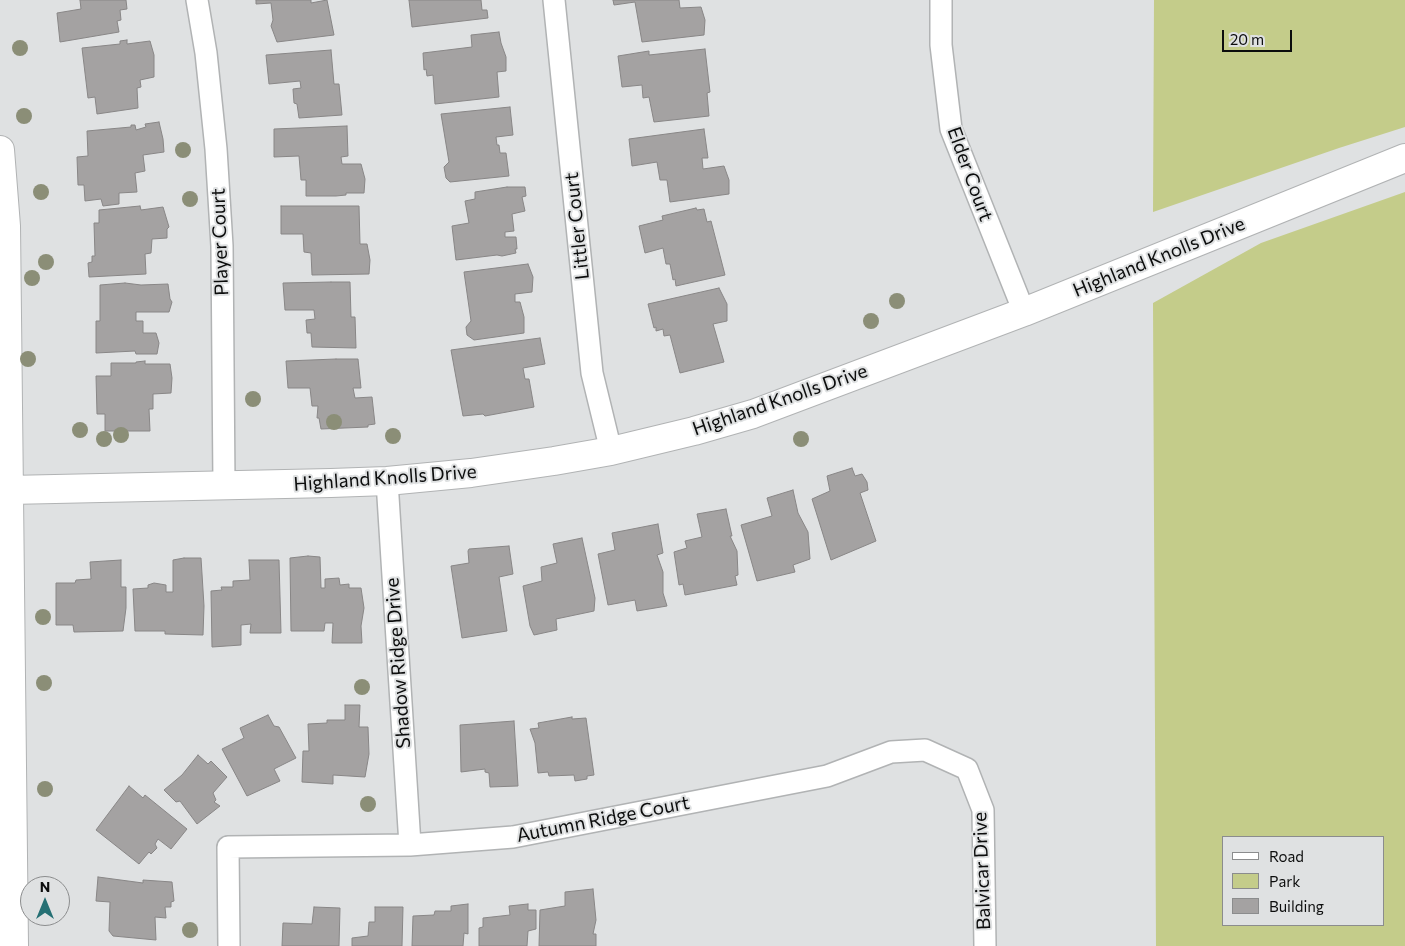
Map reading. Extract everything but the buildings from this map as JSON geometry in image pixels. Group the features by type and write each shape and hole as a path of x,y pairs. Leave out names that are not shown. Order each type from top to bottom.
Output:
{"street":[{"name":"Player Court","path":"197,0 206,53 216,149 221,236 224,485"},
{"name":"Littler Court","path":"554,0 592,373 611,451"},
{"name":"Elder Court","path":"941,0 941,45 951,129 1024,312"},
{"path":"0,150 6,226 5,490 14,946"},
{"name":"Highland Knolls Drive","path":"5,490 387,481 471,473 611,451 694,431 753,414 1024,312 1405,158"},
{"name":"Shadow Ridge Drive","path":"387,481 410,845"},
{"name":"Autumn Ridge Court","path":"229,946 228,847 410,845 522,835 827,776 892,752 925,750 967,769"},
{"name":"Balvicar Drive","path":"967,769 983,810 985,946"}],"green space":[{"path":"1154,0 1405,0 1405,127 1153,212"},
{"path":"1405,192 1405,946 1156,946 1153,303 1261,243"}]}
